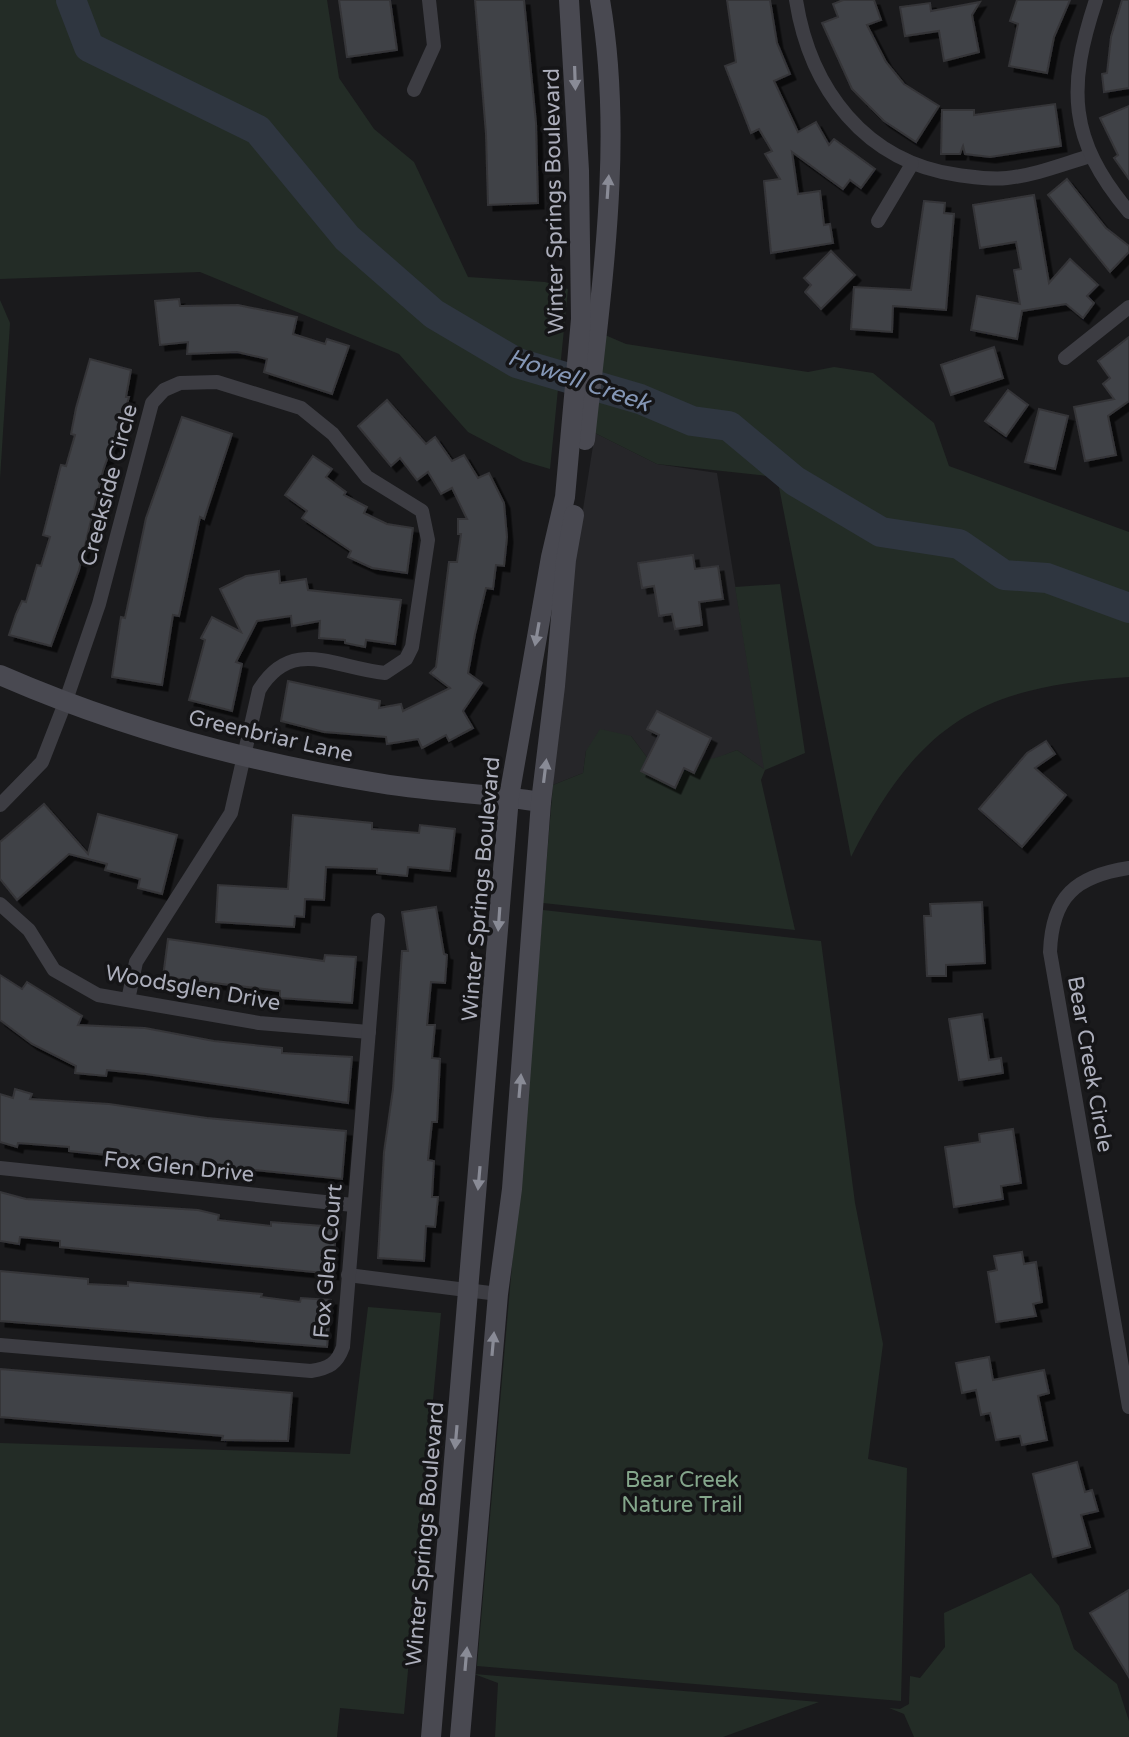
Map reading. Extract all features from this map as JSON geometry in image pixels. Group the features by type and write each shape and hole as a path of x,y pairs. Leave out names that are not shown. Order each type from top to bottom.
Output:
{"street":[{"path":"414,90 434,46 429,0"},
{"name":"Winter Springs Boulevard","path":"569,0 579,170 584,378"},
{"name":"Winter Springs Boulevard","path":"460,1737 498,1294 512,1189 541,802 611,121 600,0"},
{"path":"796,0 809,55 822,85 845,116 875,143 912,164 936,172 1005,179 1090,156"},
{"path":"1096,0 1080,48 1076,78 1078,114 1090,156 1104,183 1129,212"},
{"path":"878,221 912,164"},
{"path":"1065,358 1129,307"},
{"name":"Creekside Circle","path":"0,805 42,762 99,604 152,403 164,390 180,383 217,382 301,408 317,417 367,477 422,511 428,527 412,647 406,659 385,673 311,659 292,659 280,664 259,690 231,813 136,962 128,1000"},
{"name":"Winter Springs Boulevard","path":"431,1737 509,797 551,557 578,444"},
{"name":"Greenbriar Lane","path":"0,675 65,703 246,757 376,783 541,802"},
{"name":"Bear Creek Circle","path":"1129,868 1105,872 1078,883 1061,903 1051,929 1050,952 1129,1407"},
{"name":"Woodsglen Drive","path":"0,904 29,930 40,952 62,976 98,995 259,1023 369,1032"},
{"name":"Fox Glen Court","path":"0,1345 311,1371 327,1368 338,1360 343,1347 378,920"},
{"name":"Fox Glen Drive","path":"0,1168 353,1205"},
{"path":"348,1275 498,1294"}],"shaded area":[{"path":"595,433 657,464 717,473 765,770 737,750 705,763 677,765 649,760 631,736 586,751 583,773 553,785 575,560"}],"green space":[{"path":"0,0 327,0 339,78 374,129 414,162 468,277 545,282 568,289 550,469 523,461 468,432 399,354 200,272 0,279"},
{"path":"0,300 10,323 0,479"},
{"path":"605,335 626,344 808,372 834,367 873,373 934,423 949,466 1129,532 1129,677 1032,690 993,703 960,720 930,744 902,774 876,811 851,857 777,477 657,464 595,433"},
{"path":"780,584 805,753 765,770 761,780 795,930 543,903 553,785 583,773 586,751 600,729 631,736 649,760 694,762 737,750 764,769 735,587"},
{"name":"Bear Creek Nature Trail","path":"543,910 821,941 855,1203 883,1344 868,1459 907,1468 901,1701 477,1666"},
{"path":"368,1307 441,1313 404,1714 340,1708 337,1737 0,1737 0,1443 350,1454"},
{"path":"1031,1573 1059,1606 1074,1649 1117,1684 1129,1721 1129,1737 914,1737 904,1714 889,1708 900,1709 909,1704 910,1676 920,1678 945,1647 944,1613"},
{"path":"474,1674 819,1702 723,1737 495,1737 498,1683"}],"building":[{"path":"339,0 390,0 397,50 347,57"},
{"path":"475,0 524,0 536,123 538,203 488,205 486,134"},
{"path":"727,0 770,0 777,43 790,74 774,81 798,132 816,122 829,145 834,139 875,169 861,188 850,180 843,189 792,152 798,194 820,191 824,225 830,224 833,243 771,253 764,181 780,179 765,154 772,151 759,129 751,133 725,66 736,62"},
{"path":"843,0 874,0 881,20 867,25 886,62 904,84 939,106 916,142 884,121 852,89 822,23 838,17 833,4"},
{"path":"1017,0 1070,0 1054,37 1047,73 1009,66 1018,24 1010,21"},
{"path":"1122,0 1129,0 1129,88 1104,92 1102,74 1107,73 1111,37"},
{"path":"980,2 972,15 979,52 944,61 939,31 905,36 900,7 930,3 931,11"},
{"path":"1055,104 1061,146 990,157 965,154 963,146 960,154 941,154 942,110 974,110 974,115"},
{"path":"1129,106 1129,179 1114,158 1118,155 1100,118"},
{"path":"1067,179 1106,228 1129,246 1129,252 1110,272 1048,195"},
{"path":"1034,195 1049,283 1070,259 1098,285 1087,296 1094,303 1083,318 1066,304 1022,311 1017,339 971,330 977,296 1020,304 1014,270 1021,269 1016,242 980,248 973,205"},
{"path":"924,201 945,203 944,213 954,214 946,310 893,306 892,332 851,329 854,287 911,290"},
{"path":"831,251 855,275 821,309 805,292 811,285 804,278"},
{"path":"179,299 180,306 238,305 297,317 293,334 325,344 327,339 349,346 332,394 264,372 267,359 237,352 187,354 188,342 160,345 155,301"},
{"path":"1129,337 1129,401 1108,416 1116,455 1085,461 1074,407 1114,399 1103,384 1110,378 1098,361"},
{"path":"994,347 1003,378 951,395 941,365"},
{"path":"90,359 131,370 126,397 129,397 115,446 112,445 103,471 79,570 51,646 9,635 22,601 26,602 37,565 41,566 50,537 43,535 61,465 66,466 75,435 71,434 76,408"},
{"path":"1008,390 1028,405 1006,436 985,421"},
{"path":"387,400 426,444 435,437 452,461 464,455 478,478 489,473 504,503 507,537 504,566 496,565 493,589 486,588 468,673 482,683 463,711 473,728 449,741 446,735 422,748 418,739 387,744 386,737 324,732 281,721 288,681 380,701 379,708 401,704 403,711 450,688 430,673 436,667 449,562 457,562 461,534 458,534 458,519 467,519 452,488 441,494 428,472 417,480 400,458 391,466 358,426"},
{"path":"1039,409 1068,416 1055,469 1025,462"},
{"path":"182,417 232,434 204,519 200,517 179,616 173,615 162,685 112,677 121,617 125,618 146,518"},
{"path":"313,456 332,469 326,477 346,492 344,495 367,507 364,513 387,524 413,528 407,573 372,568 348,557 351,551 302,518 307,511 285,495"},
{"path":"693,555 695,569 718,566 723,599 699,602 702,625 675,629 672,614 659,616 654,586 642,588 638,563"},
{"path":"279,571 280,583 306,579 308,590 401,600 395,644 366,640 365,647 345,643 345,640 319,638 320,621 292,626 291,616 257,621 236,662 242,664 232,711 189,700 205,640 201,638 212,617 241,632 220,589 246,576"},
{"path":"657,711 711,738 694,773 684,768 675,788 641,771 659,735 647,729"},
{"path":"1046,741 1055,754 1035,768 1066,795 1022,847 979,809 1027,753"},
{"path":"44,804 88,854 98,814 177,835 162,894 138,888 140,879 105,870 107,864 69,854 17,900 0,879 0,842"},
{"path":"293,815 372,823 372,829 419,833 420,825 455,829 450,871 408,867 407,876 377,873 377,869 326,867 324,900 305,899 304,917 295,916 294,927 216,922 218,885 288,889"},
{"path":"982,902 985,963 946,965 946,976 927,976 924,916 931,916 930,904"},
{"path":"436,907 444,954 447,955 445,983 431,982 427,1025 435,1025 432,1058 440,1059 437,1122 432,1122 428,1160 434,1161 432,1197 438,1197 435,1227 426,1226 424,1261 378,1258 402,951 408,951 402,912"},
{"path":"168,939 324,961 325,955 356,957 352,1003 280,998 280,991 163,977"},
{"path":"0,975 22,989 27,982 82,1016 78,1025 145,1028 214,1041 282,1048 282,1053 352,1057 348,1103 146,1074 107,1070 106,1076 75,1073 76,1066 32,1044 0,1020"},
{"path":"982,1014 989,1060 1001,1058 1003,1073 959,1080 949,1019"},
{"path":"15,1089 32,1094 30,1099 109,1104 207,1118 346,1131 342,1179 69,1151 69,1147 18,1143 17,1147 0,1142 0,1094 13,1098"},
{"path":"1013,1129 1021,1183 1001,1186 1003,1199 954,1207 945,1147 980,1142 979,1134"},
{"path":"0,1192 26,1199 198,1210 219,1215 218,1220 271,1226 271,1222 336,1227 333,1274 60,1247 60,1241 20,1237 19,1244 0,1241"},
{"path":"1022,1252 1024,1264 1036,1262 1042,1302 1033,1304 1036,1316 996,1322 988,1272 997,1270 994,1256"},
{"path":"0,1271 88,1279 88,1284 128,1286 128,1282 262,1294 261,1297 300,1302 301,1298 331,1300 327,1347 0,1321"},
{"path":"989,1357 993,1380 1044,1370 1049,1393 1038,1396 1047,1440 1022,1445 1020,1436 996,1440 990,1413 981,1415 976,1390 962,1393 956,1363"},
{"path":"0,1369 292,1393 288,1441 222,1440 223,1436 0,1417"},
{"path":"1077,1462 1085,1492 1092,1490 1098,1511 1081,1515 1090,1547 1053,1557 1033,1474"},
{"path":"1129,1590 1129,1677 1090,1613"}],"waterway":[{"name":"Howell Creek","path":"71,0 89,47 258,130 347,238 434,314 517,363 640,399 692,421 729,426 795,481 881,532 959,544 1004,575 1047,578 1129,608"}]}
